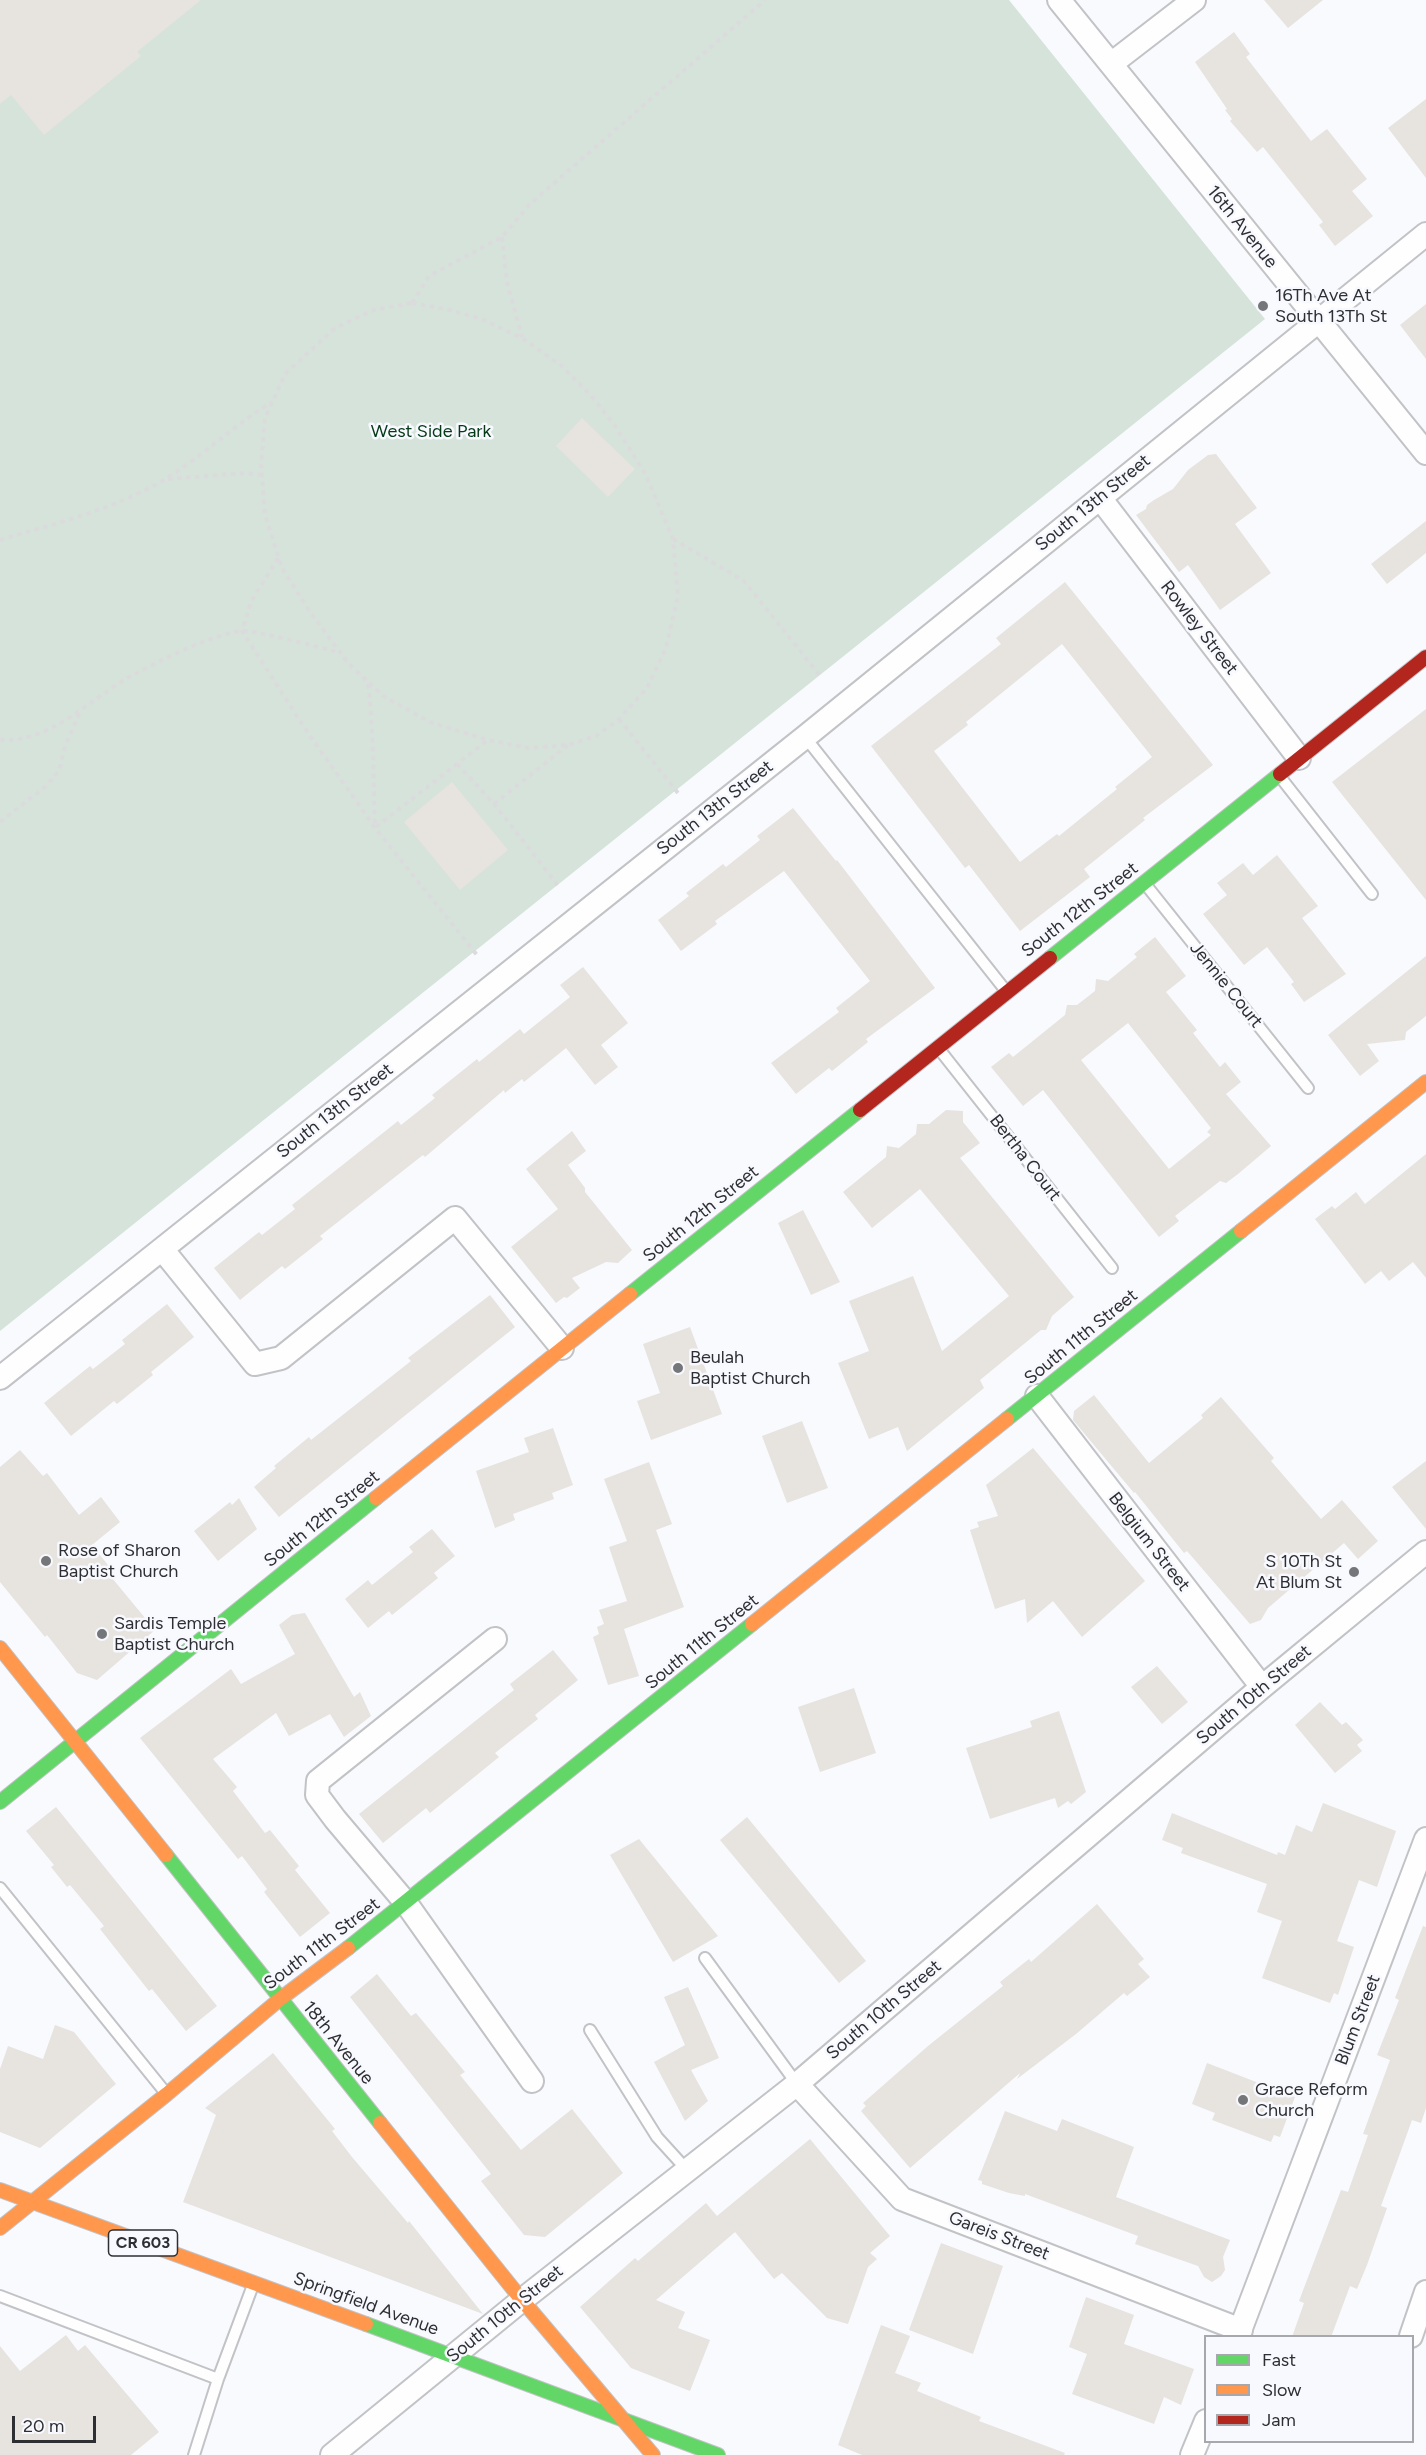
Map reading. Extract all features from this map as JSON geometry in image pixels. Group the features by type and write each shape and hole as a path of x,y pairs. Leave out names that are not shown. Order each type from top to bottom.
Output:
{"street":[{"name":"16th Avenue","path":"1059,0 1426,453"},
{"path":"1111,64 1194,0"},
{"name":"South 13th Street","path":"0,1378 805,737 1318,319 1426,234"},
{"name":"Rowley Street","path":"1100,498 1299,758"},
{"name":"South 12th Street","path":"0,1802 562,1348 1426,657"},
{"name":"South 11th Street","path":"0,2228 167,2094 280,1999 406,1903 1426,1083"},
{"path":"162,1249 255,1364 281,1358 455,1218 486,1252 562,1348"},
{"name":"Belgium Street","path":"1037,1396 1262,1688"},
{"name":"South 10th Street","path":"332,2455 522,2300 797,2084 1262,1688 1426,1552"},
{"path":"495,1639 318,1781 317,1795 406,1903 532,2081"},
{"name":"18th Avenue","path":"0,1648 522,2300 653,2455"},
{"name":"Blum Street","path":"1240,2333 1426,1839"},
{"name":"Gareis Street","path":"797,2084 902,2199 1240,2333"},
{"name":"Springfield Avenue","path":"0,2190 718,2455"},
{"path":"1412,2335 1426,2292"},
{"path":"1192,2455 1204,2426"}],"lane":[{"path":"805,737 1006,992"},
{"path":"1279,775 1372,894"},
{"name":"Jennie Court","path":"1144,883 1308,1088"},
{"name":"Bertha Court","path":"938,1048 1112,1268"},
{"path":"0,1888 167,2094"},
{"path":"705,1958 797,2084"},
{"path":"590,2030 657,2137 687,2170"},
{"path":"194,2455 218,2379 253,2283"},
{"path":"0,2296 218,2379"}],"path":[{"path":"412,303 429,276 502,237 530,204 765,0"},
{"path":"502,237 507,282 522,338"},
{"path":"412,303 450,310 484,320 522,338 563,367 595,400 615,426 646,475 672,539 678,596 666,648 647,688 620,719 596,736 568,745 528,748 488,740 430,722 383,696 368,683 339,652 282,568 265,515 262,475 265,418 285,374 335,328 374,310 412,303"},
{"path":"0,540 94,511 140,493 182,469 221,437 272,401"},
{"path":"165,479 245,472 262,475"},
{"path":"672,539 744,581 822,678"},
{"path":"242,631 252,602 279,558"},
{"path":"242,631 306,730 375,828 477,955"},
{"path":"0,741 34,737 132,675 202,643 242,631 339,652"},
{"path":"368,683 373,724 372,771 375,828"},
{"path":"0,822 45,787 59,771 65,746 81,709"},
{"path":"620,719 678,793"},
{"path":"375,828 488,740"},
{"path":"494,804 568,745"},
{"path":"457,764 494,804 560,888"}],"green space":[{"name":"West Side Park","path":"0,0 1009,0 1265,319 0,1331"}],"building":[{"path":"0,0 201,0 137,52 141,56 44,135 11,95 0,104"},
{"path":"1264,0 1323,0 1288,28"},
{"path":"1234,32 1250,54 1246,57 1311,141 1327,129 1367,179 1352,191 1373,216 1335,246 1319,225 1323,222 1263,147 1257,152 1230,121 1232,119 1225,110 1227,109 1195,62"},
{"path":"1426,99 1426,178 1388,128"},
{"path":"1426,304 1426,359 1400,325"},
{"path":"582,418 635,469 608,497 556,446"},
{"path":"1216,454 1257,508 1235,524 1271,573 1220,610 1188,565 1179,572 1136,515 1154,500 1173,489 1188,470 1208,455"},
{"path":"1426,521 1426,553 1387,584 1371,564"},
{"path":"1065,582 1213,765 1143,818 1145,820 1084,869 1090,877 1020,931 969,865 965,868 871,746 1001,644 996,638","holes":["1062,644 1152,757 1059,836 1057,834 1020,862 934,751 968,725 966,722"]},
{"path":"1426,709 1426,900 1332,782"},
{"path":"452,782 508,850 460,890 404,822"},
{"path":"793,808 837,860 935,988 866,1039 868,1042 832,1071 829,1068 796,1094 771,1063 839,1012 836,1008 870,981 784,871 715,921 717,924 681,951 658,920 689,896 686,893 723,864 726,867 760,840 757,836"},
{"path":"1277,855 1318,906 1302,918 1346,974 1304,1002 1291,984 1294,982 1267,947 1244,965 1203,914 1227,895 1217,883 1243,863 1253,875"},
{"path":"1155,937 1186,976 1166,992 1197,1030 1193,1033 1220,1067 1225,1062 1241,1082 1226,1094 1271,1146 1226,1183 1220,1181 1175,1216 1179,1221 1159,1237 1043,1090 1023,1106 991,1067 1009,1053 1013,1057 1065,1015 1067,1005 1077,1005 1095,991 1096,979 1108,981 1137,957 1134,954","holes":["1128,1023 1211,1128 1207,1132 1211,1135 1169,1169 1081,1060"]},
{"path":"1426,956 1426,1016 1406,1032 1405,1040 1367,1044 1379,1061 1360,1076 1328,1035"},
{"path":"583,967 628,1023 601,1045 618,1067 595,1085 566,1048 524,1082 522,1079 505,1093 504,1090 425,1157 423,1155 320,1236 323,1239 285,1269 282,1266 240,1300 214,1268 259,1232 262,1235 295,1209 292,1205 398,1121 401,1125 435,1098 432,1095 477,1059 479,1062 520,1029 524,1034 570,997 560,985"},
{"path":"946,1110 963,1111 963,1122 980,1143 960,1158 1074,1297 1052,1316 1046,1330 1041,1330 980,1380 984,1388 907,1451 898,1427 869,1439 838,1363 869,1351 849,1301 913,1276 942,1351 1009,1296 920,1189 872,1228 843,1192 886,1157 887,1146 899,1148 916,1134 917,1124 929,1124"},
{"path":"572,1131 586,1151 568,1165 585,1188 585,1192 632,1250 618,1263 606,1262 572,1278 580,1288 556,1303 511,1247 558,1209 526,1169"},
{"path":"1426,1154 1426,1278 1413,1262 1389,1281 1381,1271 1365,1284 1315,1219 1332,1206 1335,1209 1356,1192 1365,1204"},
{"path":"803,1210 840,1282 811,1295 778,1223"},
{"path":"490,1295 515,1327 279,1517 254,1487 276,1468 274,1466 309,1437 311,1440 411,1361 408,1358"},
{"path":"167,1304 194,1337 151,1372 153,1375 117,1404 114,1401 71,1436 44,1403 90,1366 93,1369 125,1344 122,1340"},
{"name":"Beulah Baptist Church","path":"690,1327 722,1414 651,1440 637,1401 660,1393 643,1344"},
{"path":"1094,1395 1149,1463 1203,1418 1201,1415 1221,1397 1274,1458 1271,1461 1321,1519 1342,1500 1378,1541 1358,1559 1344,1543 1268,1608 1261,1620 1250,1624 1187,1551 1184,1553 1073,1420 1074,1411"},
{"path":"802,1421 828,1488 787,1503 762,1436"},
{"path":"553,1428 573,1485 552,1493 554,1499 513,1514 515,1520 495,1528 476,1471 529,1452 524,1438"},
{"path":"1033,1448 1145,1581 1082,1637 1053,1601 1027,1623 1025,1599 995,1609 970,1530 979,1527 977,1522 998,1516 986,1485"},
{"path":"20,1450 43,1476 47,1473 79,1515 101,1497 120,1522 92,1545 116,1575 112,1578 155,1630 97,1680 77,1673 0,1582 0,1467"},
{"path":"1426,1461 1426,1529 1392,1487"},
{"path":"649,1462 672,1524 656,1530 684,1607 624,1629 639,1676 608,1685 593,1637 599,1634 597,1627 604,1624 599,1610 627,1601 609,1547 627,1541 604,1479"},
{"path":"239,1498 257,1529 218,1561 194,1531 230,1502 232,1505"},
{"path":"432,1529 455,1556 434,1573 438,1578 392,1615 389,1611 368,1628 345,1599 368,1580 372,1585 413,1552 409,1547"},
{"path":"305,1613 354,1697 360,1692 371,1716 344,1737 330,1714 289,1736 276,1713 213,1759 237,1787 233,1791 265,1833 270,1830 299,1866 295,1870 330,1913 300,1937 264,1892 267,1889 242,1856 238,1859 140,1738 231,1669 241,1684 295,1654 279,1625 292,1615"},
{"path":"553,1650 578,1680 535,1715 538,1719 495,1753 499,1757 430,1813 426,1808 383,1843 359,1814 514,1690 510,1684"},
{"path":"1157,1666 1188,1702 1162,1724 1131,1687"},
{"path":"854,1688 876,1753 820,1772 798,1707"},
{"path":"1320,1702 1342,1725 1346,1722 1363,1740 1357,1745 1362,1751 1335,1773 1295,1725"},
{"path":"1059,1711 1086,1792 1071,1804 1068,1801 1058,1808 1055,1798 990,1819 966,1748 1032,1727 1030,1721"},
{"path":"1323,1803 1396,1831 1377,1887 1359,1880 1337,1941 1354,1947 1338,1995 1334,1993 1330,2003 1262,1978 1282,1921 1257,1912 1267,1884 1181,1853 1183,1848 1162,1840 1172,1813 1277,1855 1278,1852 1285,1855 1296,1825 1312,1832"},
{"path":"56,1807 217,2006 186,2031 152,1989 149,1991 100,1929 104,1926 70,1885 67,1887 51,1867 54,1865 26,1831"},
{"path":"747,1817 866,1961 839,1983 720,1840"},
{"path":"639,1839 718,1936 673,1962 610,1855"},
{"path":"1097,1904 1144,1959 1138,1964 1150,1977 1127,1996 1124,1993 1076,2034 1017,2079 1020,2073 910,2168 861,2111 866,2106 863,2103 928,2046 1003,1986 1000,1982 1029,1959 1031,1962"},
{"path":"1423,1926 1426,1927 1426,2108 1421,2123 1412,2120 1381,2206 1387,2208 1367,2265 1357,2289 1350,2286 1332,2335 1293,2335 1304,2303 1299,2301 1341,2190 1348,2192 1368,2135 1363,2134 1390,2060 1377,2055 1399,2000 1395,1998"},
{"path":"377,1974 411,2016 416,2013 465,2072 460,2075 521,2150 572,2109 623,2173 545,2237 524,2235 481,2181 491,2174 350,1997"},
{"path":"688,1987 719,2058 691,2070 708,2101 685,2121 654,2062 685,2045 664,1997"},
{"path":"55,2025 74,2032 116,2084 40,2148 0,2132 0,2069 8,2046 43,2059"},
{"path":"273,2053 335,2129 332,2131 352,2157 408,2223 409,2221 483,2314 183,2202 216,2115 205,2108"},
{"name":"Grace Reform Church","path":"1207,2063 1295,2097 1280,2137 1274,2135 1271,2142 1212,2120 1215,2113 1192,2104"},
{"path":"1005,2111 1057,2131 1062,2119 1134,2147 1116,2197 1230,2240 1223,2257 1225,2270 1221,2276 1212,2282 1204,2277 1198,2266 1135,2244 1138,2236 1025,2194 1025,2196 1009,2193 982,2184 982,2181 978,2180"},
{"path":"810,2139 890,2236 870,2253 877,2259 868,2267 848,2324 827,2318 782,2273 774,2279 735,2232 656,2300 685,2312 678,2328 710,2340 690,2391 631,2368 580,2307 635,2258 638,2261 706,2203 717,2216"},
{"path":"941,2243 1003,2266 973,2354 909,2330"},
{"path":"1086,2297 1134,2315 1124,2344 1194,2369 1181,2405 1164,2397 1154,2424 1072,2394 1087,2354 1069,2347"},
{"path":"881,2325 910,2336 895,2373 921,2383 917,2391 981,2417 979,2421 1065,2453 1064,2455 862,2455 838,2445"},
{"path":"66,2335 78,2351 85,2345 159,2432 131,2455 0,2455 0,2346 20,2371"}],"traffic: fast":[{"path":"1050,958 1280,774"},
{"path":"630,1294 860,1110"},
{"path":"1007,1419 1241,1231"},
{"path":"0,1802 376,1498"},
{"path":"348,1948 752,1624"},
{"path":"166,1855 380,2123"},
{"path":"366,2324 718,2455"}],"traffic: slow":[{"path":"1241,1231 1426,1082"},
{"path":"376,1498 630,1294"},
{"path":"752,1624 1007,1419"},
{"path":"0,1648 166,1855"},
{"path":"0,2228 167,2094 280,1999 348,1948"},
{"path":"380,2123 522,2300 653,2455"},
{"path":"0,2190 366,2324"}],"traffic: jam":[{"path":"1280,774 1426,657"},
{"path":"860,1110 1050,958"}],"place":[{"name":"16Th Ave At South 13Th St","path":"1263,306"},
{"name":"Beulah Baptist Church","path":"678,1368"},
{"name":"Rose of Sharon Baptist Church","path":"46,1561"},
{"name":"S 10Th St At Blum St","path":"1354,1572"},
{"name":"Sardis Temple Baptist Church","path":"102,1634"},
{"name":"Grace Reform Church","path":"1243,2100"}]}
